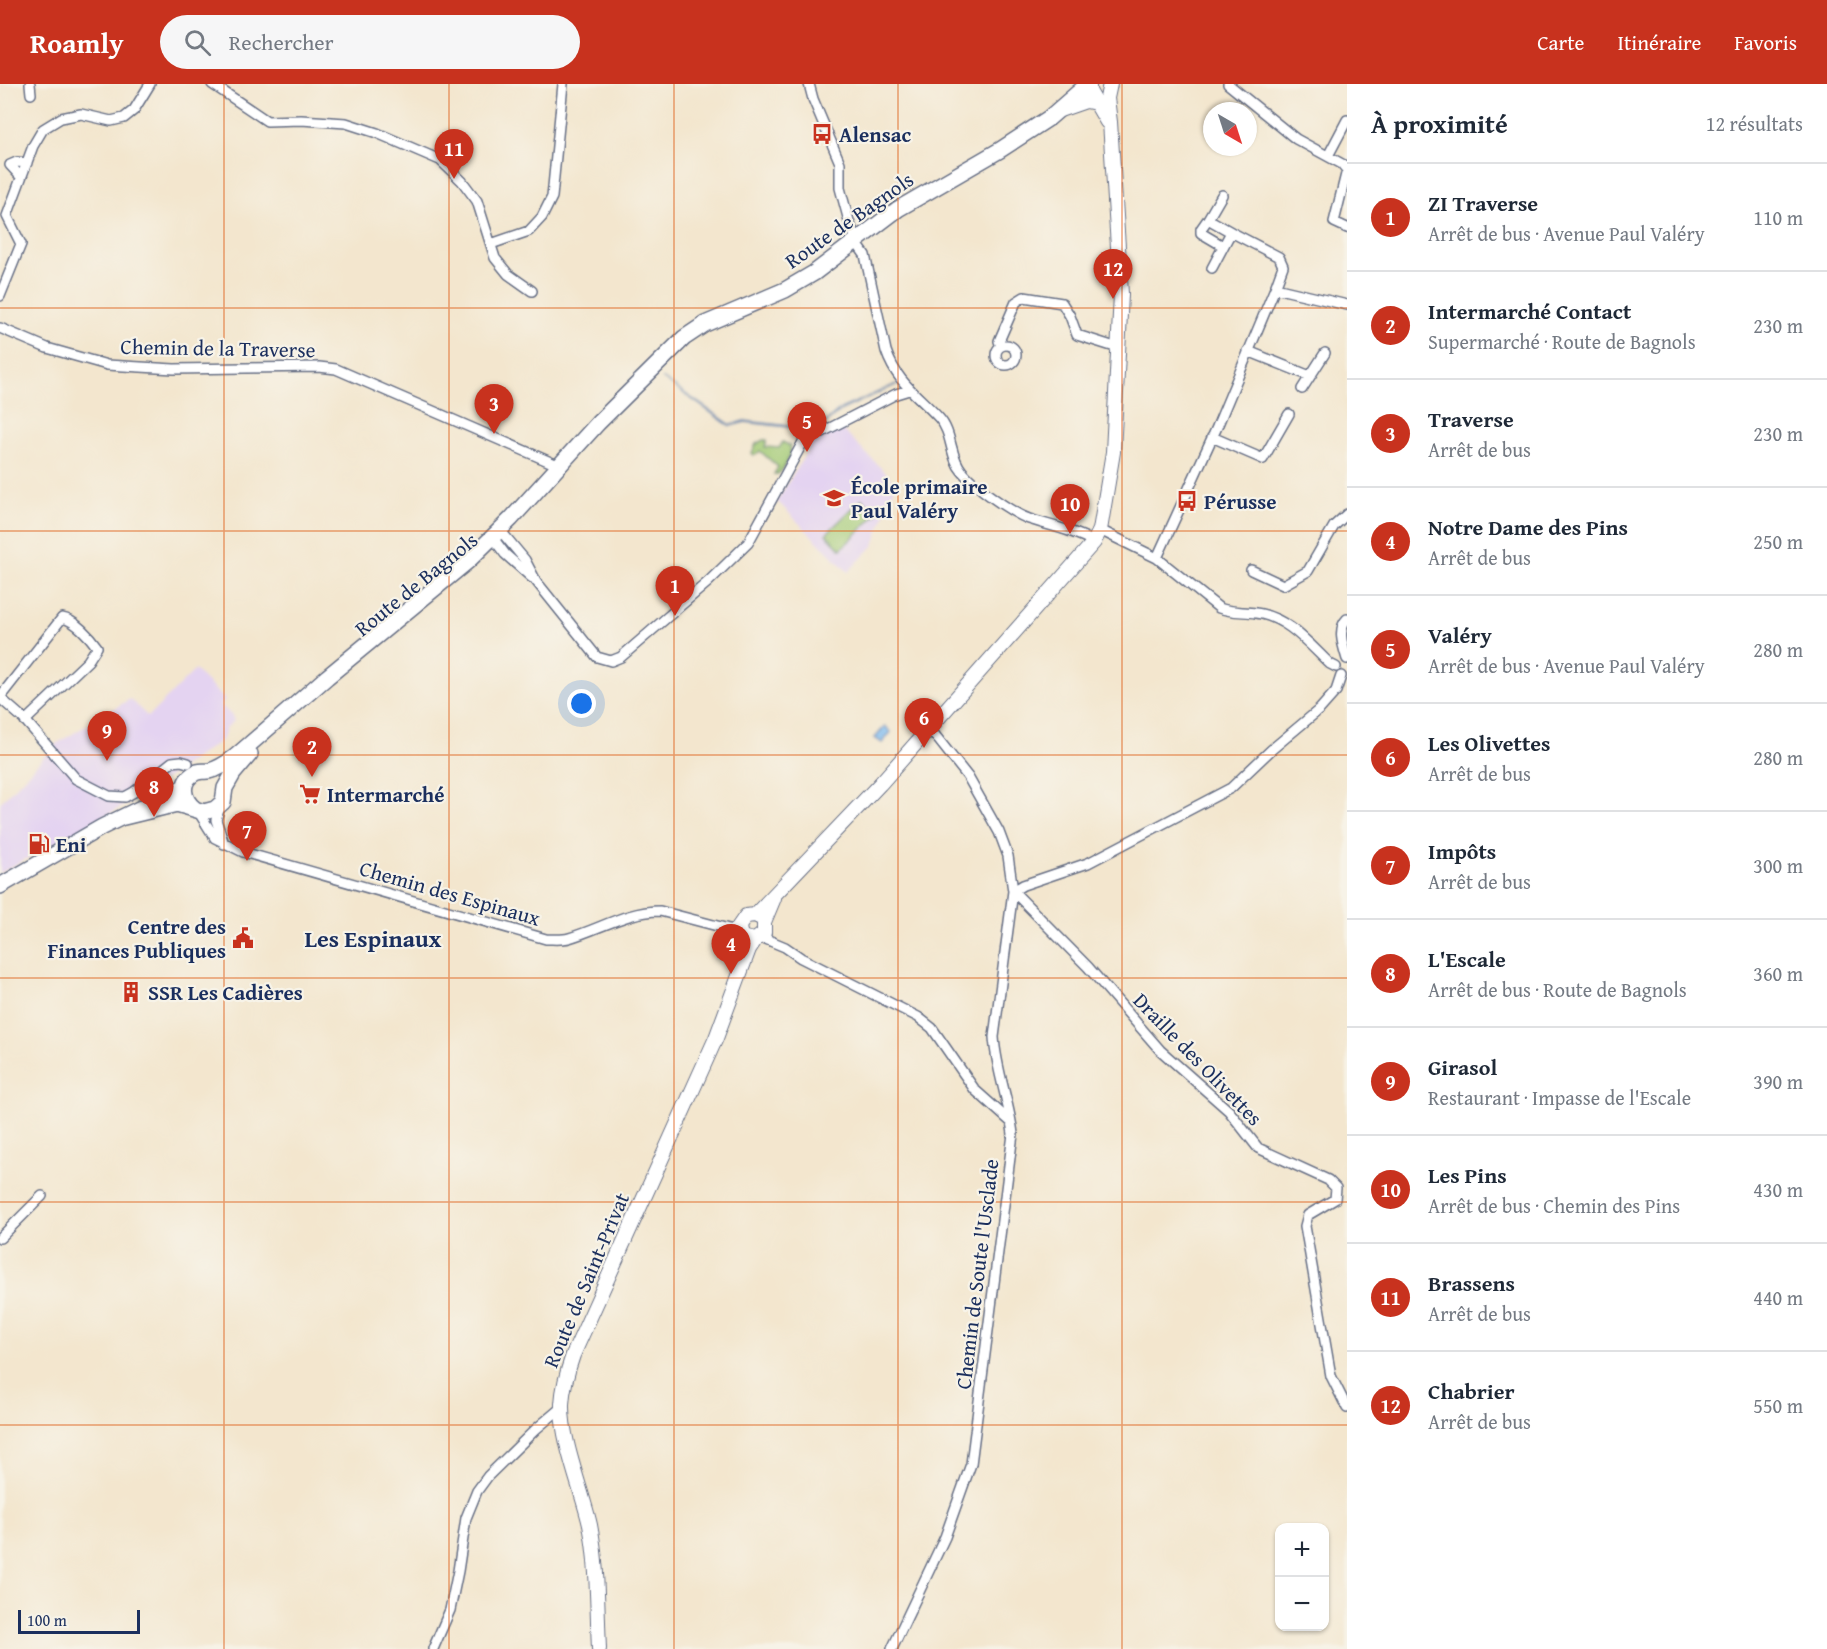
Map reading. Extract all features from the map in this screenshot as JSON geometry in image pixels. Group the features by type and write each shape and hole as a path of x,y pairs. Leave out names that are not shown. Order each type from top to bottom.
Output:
{"main road":[{"name":"Route de Bagnols","path":"282,720 456,577 499,537 609,414 684,338 705,324 798,282 828,264 898,209 1000,150 1060,110 1089,84"},
{"path":"0,886 185,786 192,775 224,765 282,720"},
{"path":"225,788 241,763 282,720"},
{"path":"124,817 177,804 196,810 210,811 220,805 225,797 225,788 220,777 205,771"},
{"path":"185,786 186,800 196,810"}],"street":[{"path":"30,84 31,94"},
{"path":"0,296 21,244 7,216 33,146 43,129 61,118 81,114 111,121 124,118 134,110 150,84"},
{"path":"212,84 267,120 346,123 377,133 440,160 462,181 477,201 495,258 508,274 532,291"},
{"path":"491,244 529,231 542,217 552,196 563,84"},
{"path":"809,84 840,163 840,188 856,240 865,255 891,364 899,379 941,419 949,433 955,459 962,471 1018,514 1074,532 1097,536 1156,558 1219,609 1230,613 1255,612 1274,617 1293,629 1341,673"},
{"path":"1089,84 1089,91 1104,99"},
{"path":"1228,84 1296,139 1342,164 1347,170 1334,222 1347,228"},
{"path":"1060,110 1086,101 1104,99"},
{"path":"1097,536 1113,452 1121,294 1110,129 1104,99"},
{"path":"1328,156 1347,120"},
{"path":"0,160 10,165 21,177"},
{"path":"10,165 27,163"},
{"path":"1222,195 1201,229 1201,233 1223,246"},
{"path":"1156,558 1212,437 1283,267 1279,257 1208,219"},
{"path":"1212,268 1231,232"},
{"path":"1275,288 1347,305"},
{"path":"1001,346 999,340 1016,302 1024,297 1062,303 1077,334 1118,348"},
{"name":"Chemin de la Traverse","path":"0,328 46,348 107,365 174,369 319,367 336,369 562,466"},
{"path":"1248,351 1310,376"},
{"path":"1302,389 1325,353"},
{"path":"499,537 505,554 536,581 597,657 611,661 621,657 708,582 748,543 803,442 896,394 909,390"},
{"path":"1212,437 1263,459 1288,414"},
{"path":"1251,570 1283,585 1308,570 1334,525 1347,514"},
{"name":"Route de Saint-Privat","path":"599,1649 597,1594 590,1526 566,1431 562,1407 564,1382 573,1355 716,1038 753,929 780,889 930,729 1097,536"},
{"path":"25,721 88,661 97,647 68,619 62,618 48,633 0,697 25,721 76,779 109,796 125,797 172,762 181,761 205,771"},
{"path":"930,729 968,777 999,832 1008,856 1013,891 1023,885 1088,862 1231,788 1271,750 1320,709 1336,691 1341,673 1341,659 1347,659 1342,642 1341,626 1347,619"},
{"path":"185,786 189,772 188,763"},
{"path":"220,805 216,820 224,844"},
{"name":"Chemin des Espinaux","path":"196,810 215,838 243,852 546,939 567,938 638,913 651,911 660,911 704,923 729,924 753,929"},
{"name":"Chemin de Soute l'Usclade","path":"892,1649 945,1537 971,1464 1013,1134 995,1058 994,1037 1013,891"},
{"name":"Draille des Olivettes","path":"1013,891 1088,967 1160,1050 1229,1111 1258,1148 1328,1180 1336,1188 1335,1199 1308,1215 1305,1226 1331,1376 1347,1408"},
{"path":"753,929 801,958 918,1017 932,1028 975,1090 1011,1122"},
{"path":"0,1238 42,1196"},
{"path":"433,1649 450,1610 466,1518 477,1491 488,1476 562,1407"}],"shaded area":[{"name":"École primaire Paul Valéry","path":"840,427 896,483 874,545 848,572 777,501 808,450 807,445 812,440"},
{"path":"195,670 225,700 221,705 232,716 234,721 226,728 223,739 138,798 0,873 0,803 56,744 130,699 148,717"}],"green space":[{"path":"767,440 765,447 779,448 783,442 790,446 787,461 778,474 774,474 778,467 760,451 754,456 752,453 756,444"},
{"path":"862,499 877,514 841,549 826,534"}],"water":[{"path":"662,378 731,425 744,421 798,427 817,425 827,421 841,409 897,384 841,410 827,422 816,426 798,428 745,422 730,426"},
{"path":"885,726 891,732 882,743 875,738"}],"place":[{"name":"Alensac","path":"822,134"},
{"name":"Brassens","path":"454,179"},
{"name":"Chabrier","path":"1113,299"},
{"name":"Traverse","path":"494,434"},
{"name":"Valéry","path":"807,452"},
{"name":"École primaire Paul Valéry","path":"834,498"},
{"name":"Pérusse","path":"1187,501"},
{"name":"Les Pins","path":"1070,534"},
{"name":"ZI Traverse","path":"675,616"},
{"name":"Les Olivettes","path":"924,748"},
{"name":"Girasol","path":"107,761"},
{"name":"Intermarché Contact","path":"312,777"},
{"name":"Intermarché","path":"310,794"},
{"name":"L'Escale","path":"154,817"},
{"name":"Eni","path":"39,844"},
{"name":"Impôts","path":"247,861"},
{"name":"Centre des Finances Publiques","path":"243,938"},
{"name":"Notre Dame des Pins","path":"731,974"},
{"name":"SSR Les Cadières","path":"131,992"}],"district":[{"name":"Les Espinaux","path":"373,938"}]}
